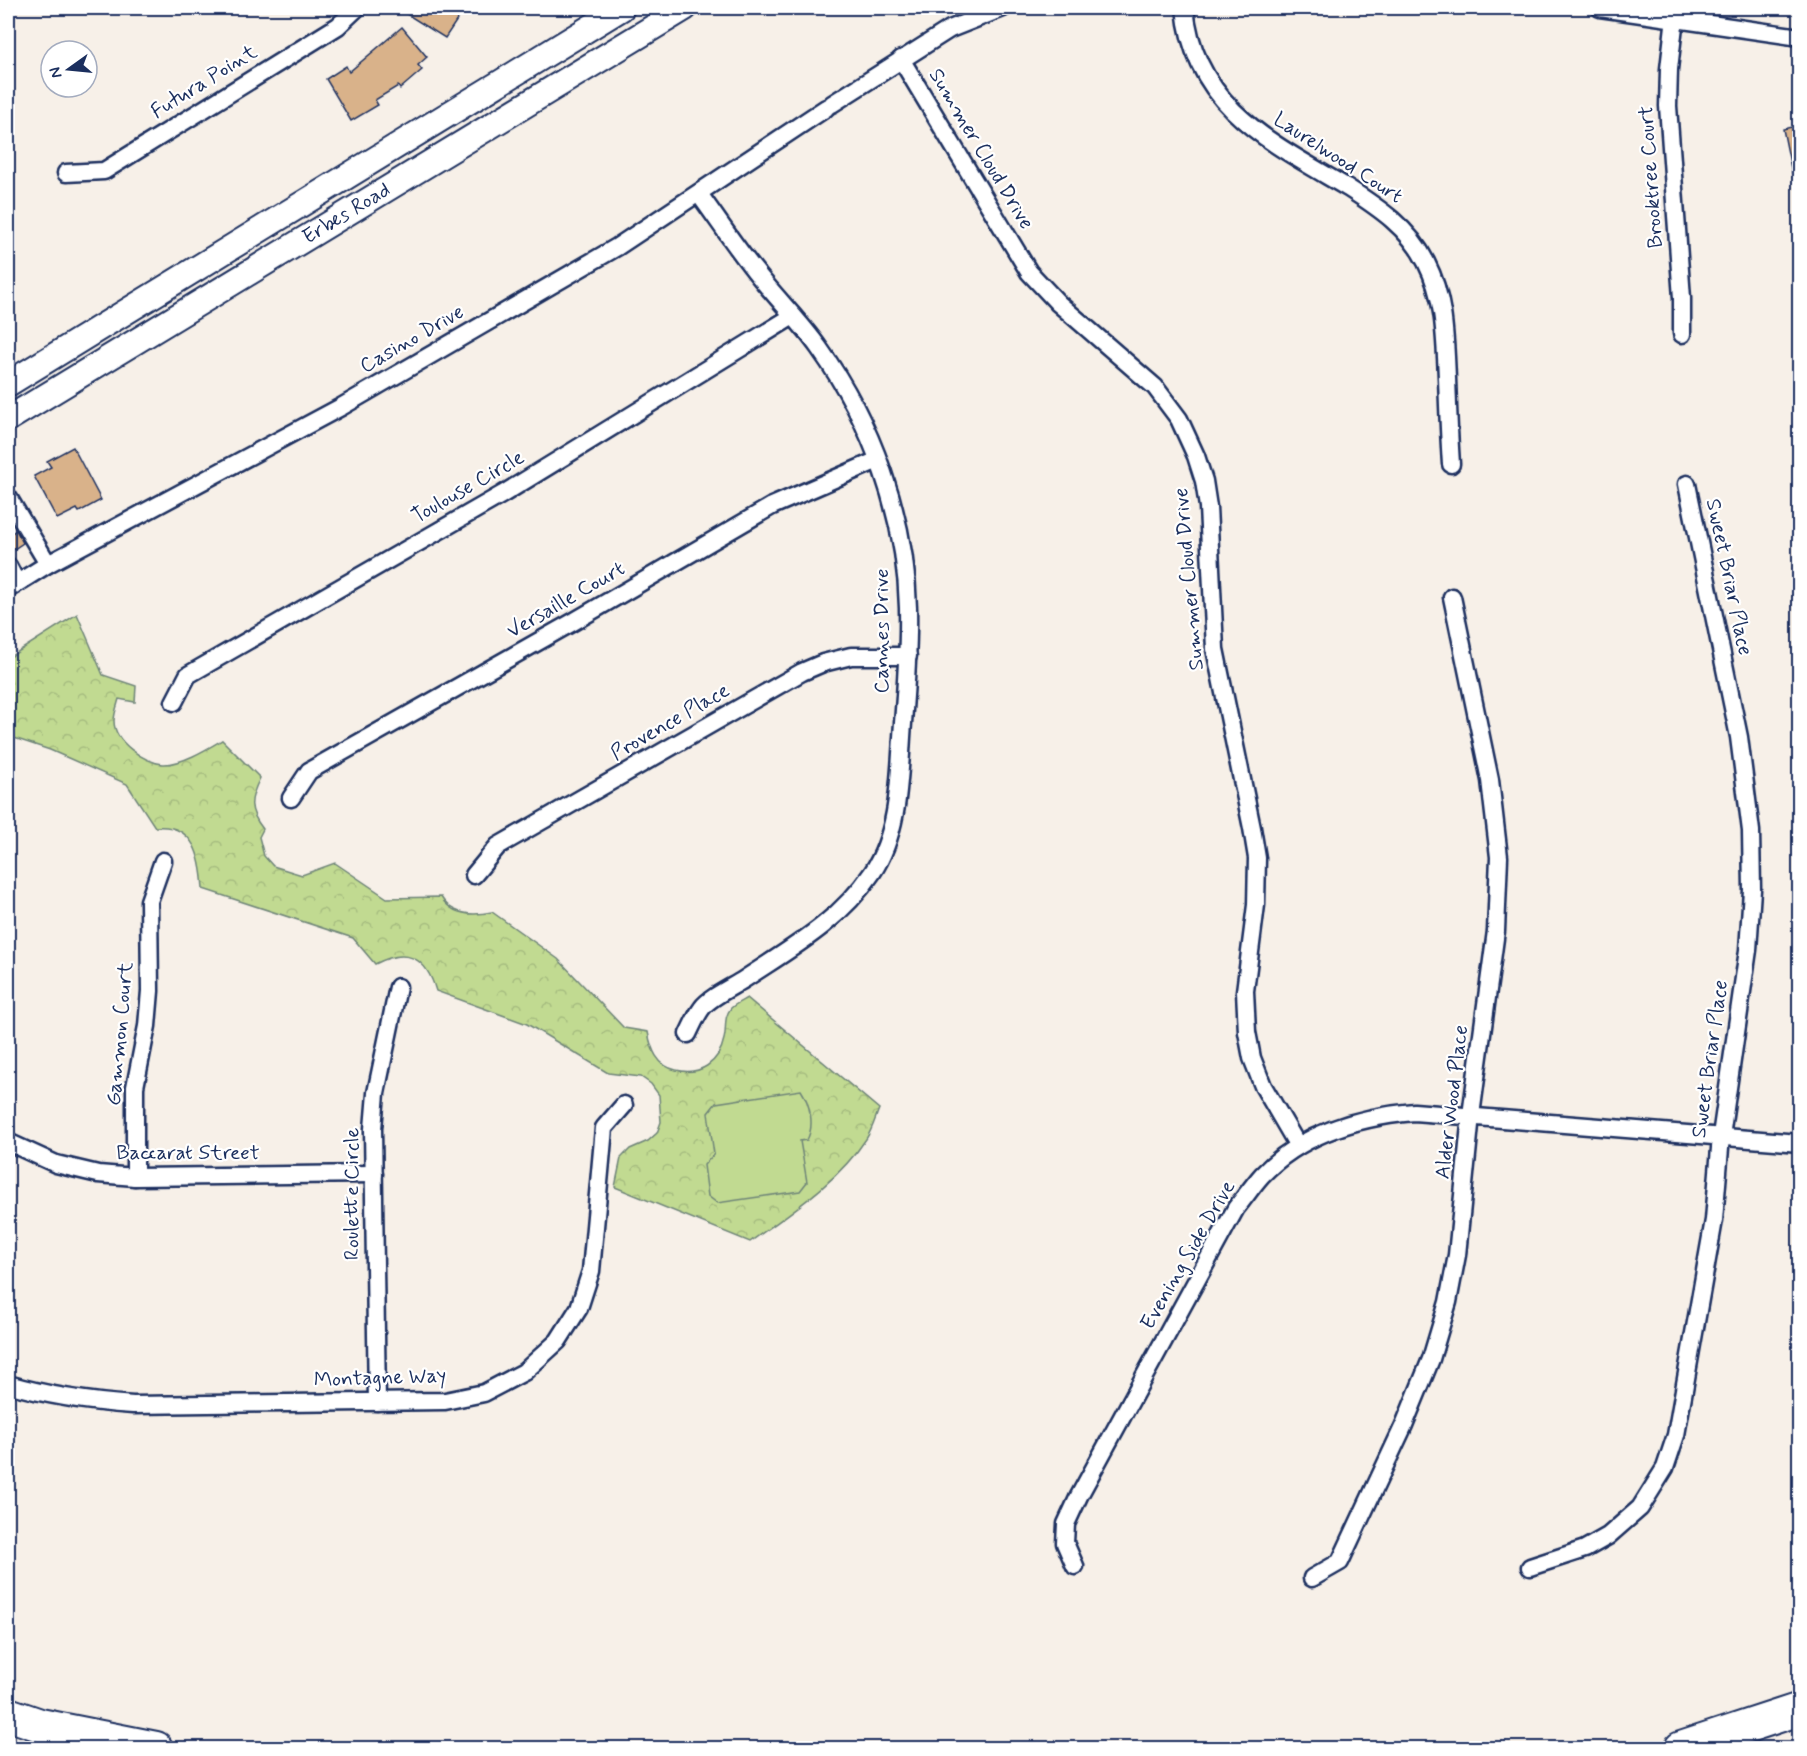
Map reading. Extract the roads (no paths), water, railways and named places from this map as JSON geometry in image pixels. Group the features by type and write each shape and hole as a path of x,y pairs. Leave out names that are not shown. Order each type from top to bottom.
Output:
{"highway":[{"path":"1682,1749 1800,1709"},
{"path":"8,1714 40,1725 156,1749"}],"main road":[{"name":"Erbes Road","path":"8,384 622,8"},
{"name":"Erbes Road","path":"8,419 685,8"}],"street":[{"name":"Futura Point","path":"66,173 104,171 338,26 357,8"},
{"name":"Casino Drive","path":"12,586 48,564 341,406 617,247 901,59 950,29 1003,8"},
{"name":"Laurelwood Court","path":"1185,8 1192,44 1206,76 1225,103 1241,120 1263,137 1382,209 1404,230 1426,261 1438,289 1444,319 1451,464"},
{"path":"1600,8 1675,17 1800,37"},
{"name":"Brooktree Court","path":"1675,17 1669,69 1668,106 1682,298 1682,334"},
{"name":"Summer Cloud Drive","path":"901,59 1029,272 1058,303 1155,387 1179,419 1196,456 1204,481 1208,507 1215,649 1257,858 1256,905 1245,991 1247,1032 1252,1058 1263,1086 1298,1146"},
{"name":"Cannes Drive","path":"688,1034 703,1006 822,928 850,902 874,870 887,840 896,808 908,656 908,606 904,559 894,509 878,460 861,419 818,346 754,270 699,194"},
{"name":"Toulouse Circle","path":"174,702 188,675 503,494 793,316"},
{"name":"Versaille Court","path":"291,798 309,771 573,622 772,506 878,460"},
{"name":"Sweet Briar Place","path":"1530,1567 1585,1549 1608,1536 1640,1508 1665,1468 1676,1435 1714,1220 1721,1136 1748,950 1752,890 1751,831 1739,737 1687,484"},
{"path":"8,496 48,564"},
{"path":"8,566 12,586"},
{"name":"Alder Wood Place","path":"1312,1578 1340,1562 1404,1425 1431,1359 1448,1302 1457,1255 1471,1115 1496,931 1499,857 1490,780 1452,597"},
{"name":"Provence Place","path":"474,875 498,846 802,672 823,663 851,656 908,656"},
{"name":"Gammon Court","path":"135,1177 135,1087 147,1026 150,991 149,901 163,861"},
{"name":"Roulette Circle","path":"377,1402 373,1129 376,1093 398,987"},
{"name":"Montagne Way","path":"8,1384 68,1399 133,1405 445,1401 484,1393 524,1372 558,1341 579,1308 591,1271 604,1128 624,1105"},
{"name":"Evening Side Drive","path":"1075,1566 1065,1543 1066,1524 1079,1496 1236,1208 1263,1174 1298,1146 1338,1126 1378,1115 1414,1112 1800,1143"},
{"name":"Baccarat Street","path":"8,1142 56,1164 98,1174 135,1177 374,1174"}]}
